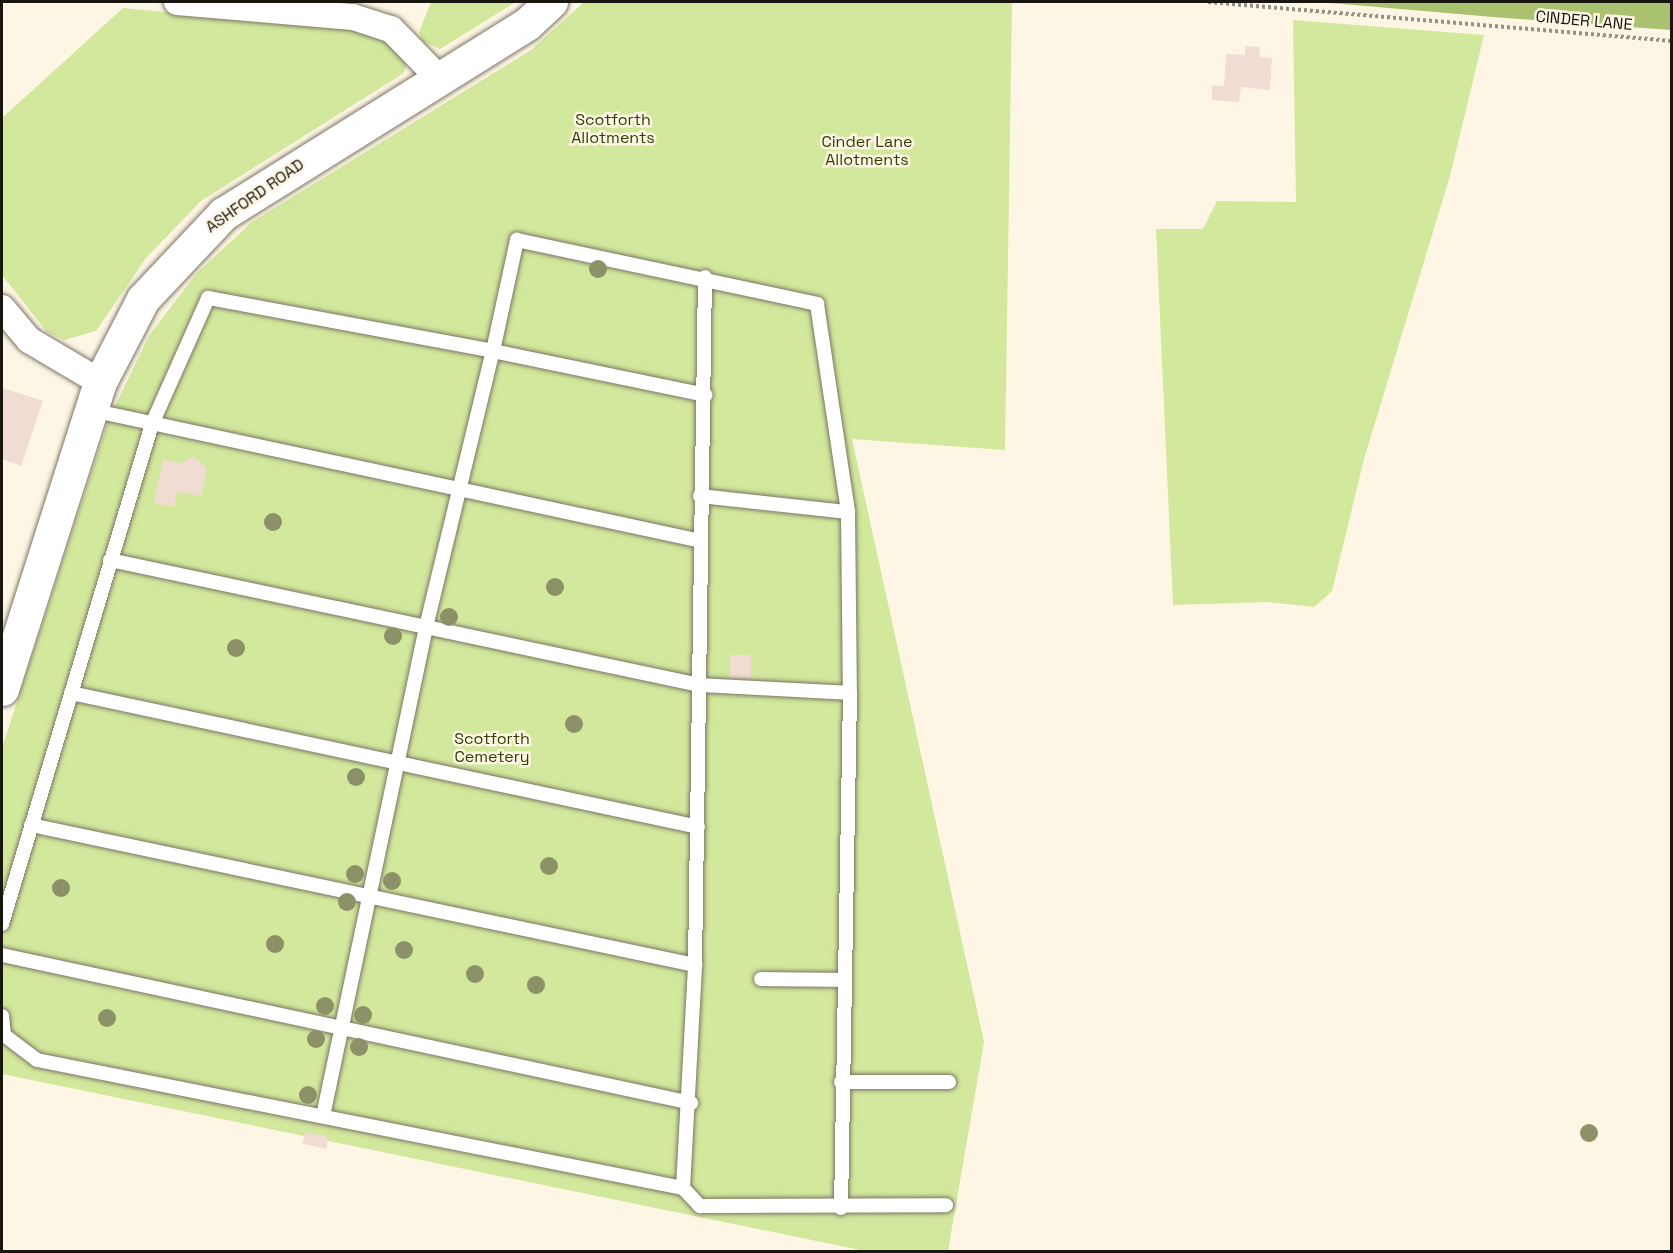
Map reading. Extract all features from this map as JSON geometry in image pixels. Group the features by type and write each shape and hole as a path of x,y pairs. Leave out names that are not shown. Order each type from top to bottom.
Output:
{"street":[{"path":"177,2 353,16 391,29 440,79"},
{"name":"ASHFORD ROAD","path":"2,689 95,396 131,316 204,231 253,193 527,24 551,2"},
{"path":"2,308 29,340 95,396"}],"lane":[{"path":"323,1116 340,1028 371,897 426,627 518,240 705,277 817,304 848,512 850,693 841,1082 841,1209"},
{"path":"683,1188 691,1103 695,965 700,496 706,395 705,277"},
{"path":"2,924 152,424 208,298 492,351 706,395"},
{"path":"95,396 152,424 701,541"},
{"path":"700,496 848,512"},
{"path":"110,560 699,685 850,693"},
{"path":"71,693 399,761 698,828"},
{"path":"31,825 695,965"},
{"path":"2,955 691,1103"},
{"path":"761,979 843,980"},
{"path":"2,1016 4,1035 37,1060 683,1188 700,1206 841,1209 946,1204"},
{"path":"841,1082 949,1082"}],"path":[{"name":"CINDER LANE","path":"1208,2 1671,41"}],"green space":[{"path":"431,2 516,2 440,49 422,41 419,32"},
{"name":"Scotforth Cemetery","path":"584,2 1012,2 1005,450 852,439 984,1042 948,1251 865,1251 2,1074 2,748 110,416 150,334 197,273 252,222 531,50"},
{"path":"1319,2 1671,2 1671,30 1493,17"},
{"path":"123,8 380,32 405,57 406,66 404,73 201,201 146,258 96,331 64,340 47,332 2,275 2,118"},
{"path":"1293,20 1484,35 1450,176 1364,459 1332,591 1314,607 1267,602 1173,605 1156,229 1203,229 1217,201 1296,202"}],"building":[{"path":"1245,46 1260,47 1259,57 1272,58 1270,90 1241,87 1239,102 1212,100 1212,85 1224,86 1226,54 1245,55"},
{"path":"3,388 43,401 21,466 2,459"},
{"path":"193,456 207,468 201,496 177,492 174,507 154,503 163,460 182,463"},
{"path":"730,655 751,655 751,682 730,682"},
{"path":"305,1132 328,1137 326,1149 303,1144"}],"park label":[{"name":"Scotforth Allotments","path":"613,129"},
{"name":"Cinder Lane Allotments","path":"867,151"}]}
